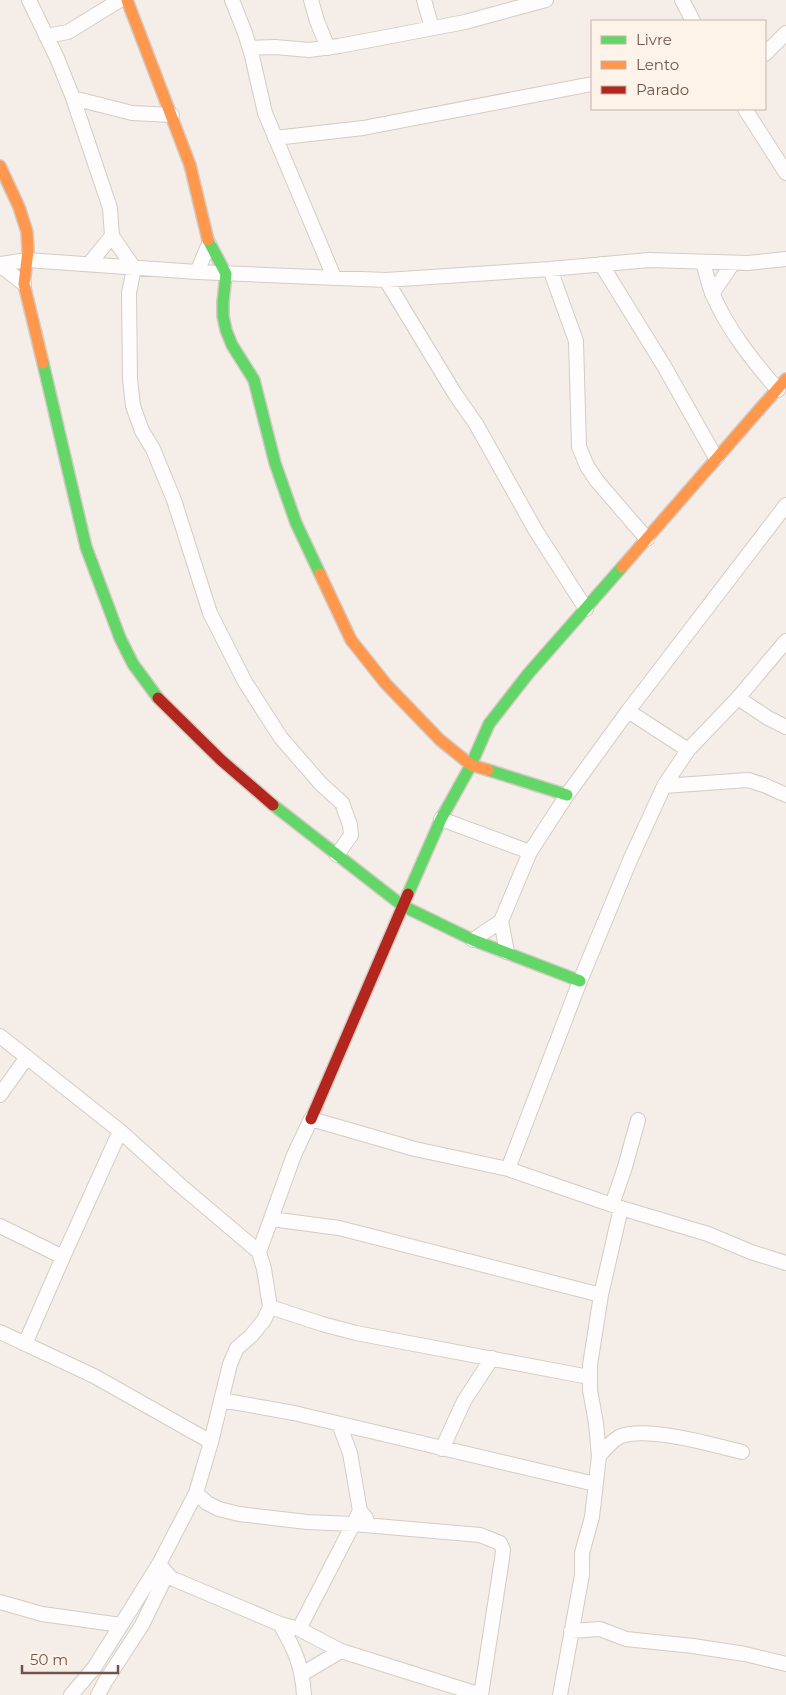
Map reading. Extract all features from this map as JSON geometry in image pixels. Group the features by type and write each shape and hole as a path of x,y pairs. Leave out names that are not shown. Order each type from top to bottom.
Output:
{"street":[{"path":"30,0 73,98 110,208 112,236 134,268 129,293 130,379 133,406 142,431 153,449 174,500 210,613 245,682 281,738 321,784 342,803 350,825 350,835 337,855"},
{"path":"46,36 68,32 120,0"},
{"path":"127,0 190,165 209,244 226,274 223,302 226,330 232,346 254,380 275,463 296,523 351,640 386,684 440,740 471,765 567,795"},
{"path":"232,0 250,48 265,113 334,277"},
{"path":"310,0 328,48"},
{"path":"424,0 432,28"},
{"path":"250,48 275,46 309,50 328,48 465,22 546,0"},
{"path":"682,0 693,20"},
{"path":"57,58 68,32"},
{"path":"766,53 786,33"},
{"path":"275,138 364,128 591,84"},
{"path":"73,98 132,112 172,115"},
{"path":"746,110 786,172"},
{"path":"0,166 27,234 27,260 24,284 86,547 120,638 133,664 149,688 166,708 221,760 275,807 403,906 473,940 580,981"},
{"path":"90,264 112,236"},
{"path":"197,272 209,244"},
{"path":"0,265 27,260 226,274 386,280 649,260 748,263 786,259"},
{"path":"259,1252 294,1155 441,819 471,765 489,724 528,674 782,384 756,365 739,341 712,294 703,262"},
{"path":"712,294 733,263"},
{"path":"601,264 664,366 716,458"},
{"path":"0,265 24,284"},
{"path":"550,269 576,341 579,447 587,466 597,481 647,539"},
{"path":"386,280 455,394 476,424 536,531 586,610"},
{"path":"473,940 501,921 530,852 567,795 628,711 786,505"},
{"path":"508,1168 580,981 638,841 664,786 688,750 738,698 786,641"},
{"path":"738,698 768,718 786,727"},
{"path":"628,711 688,750"},
{"path":"664,786 748,780 786,795"},
{"path":"441,819 530,852"},
{"path":"501,921 507,952"},
{"path":"0,1036 120,1131 259,1252 264,1269 270,1307 264,1320 251,1336 237,1348 230,1364 211,1442 196,1493 159,1564 121,1625 94,1668 70,1695"},
{"path":"0,1096 27,1057"},
{"path":"311,1119 415,1149 508,1168 616,1207 708,1234 751,1252 786,1263"},
{"path":"560,1695 582,1575 582,1553 592,1517 599,1456 589,1377 590,1365 616,1207 638,1120"},
{"path":"25,1344 120,1131"},
{"path":"271,1219 339,1228 602,1295"},
{"path":"0,1226 63,1256"},
{"path":"270,1307 356,1333 589,1377"},
{"path":"0,1332 94,1376 211,1442"},
{"path":"442,1449 464,1400 492,1358"},
{"path":"221,1400 294,1413 595,1484"},
{"path":"596,1423 618,1437 649,1434 693,1440 742,1452"},
{"path":"339,1424 350,1454 360,1511 372,1526"},
{"path":"350,1454 366,1431"},
{"path":"599,1456 618,1437"},
{"path":"146,1584 167,1579 280,1624 299,1629 341,1651 481,1695 502,1559 503,1550 500,1543 480,1536 353,1524 307,1522 239,1514 219,1509 207,1503 196,1493"},
{"path":"299,1629 360,1511"},
{"path":"159,1564 167,1579"},
{"path":"98,1695 142,1625 167,1579"},
{"path":"0,1602 42,1614 121,1625"},
{"path":"280,1624 292,1644 302,1674 304,1695"},
{"path":"572,1632 600,1628 626,1639 745,1654 786,1664"},
{"path":"302,1674 341,1651"}],"traffic: fast":[{"path":"208,240 226,274 223,302 226,330 232,345 254,380 275,463 296,523 320,574"},
{"path":"43,363 86,547 120,638 133,664 158,698"},
{"path":"408,894 441,819 471,765 489,724 528,674 622,567"},
{"path":"488,770 567,795"},
{"path":"273,805 403,906 473,940 580,981"}],"traffic: slow":[{"path":"127,0 190,165 208,240"},
{"path":"0,166 19,207 27,232 28,251 24,284 43,363"},
{"path":"622,567 786,379"},
{"path":"320,574 351,640 386,684 440,740 471,765 488,770"}],"traffic: jam":[{"path":"158,698 221,760 273,805"},
{"path":"311,1119 408,894"}]}
